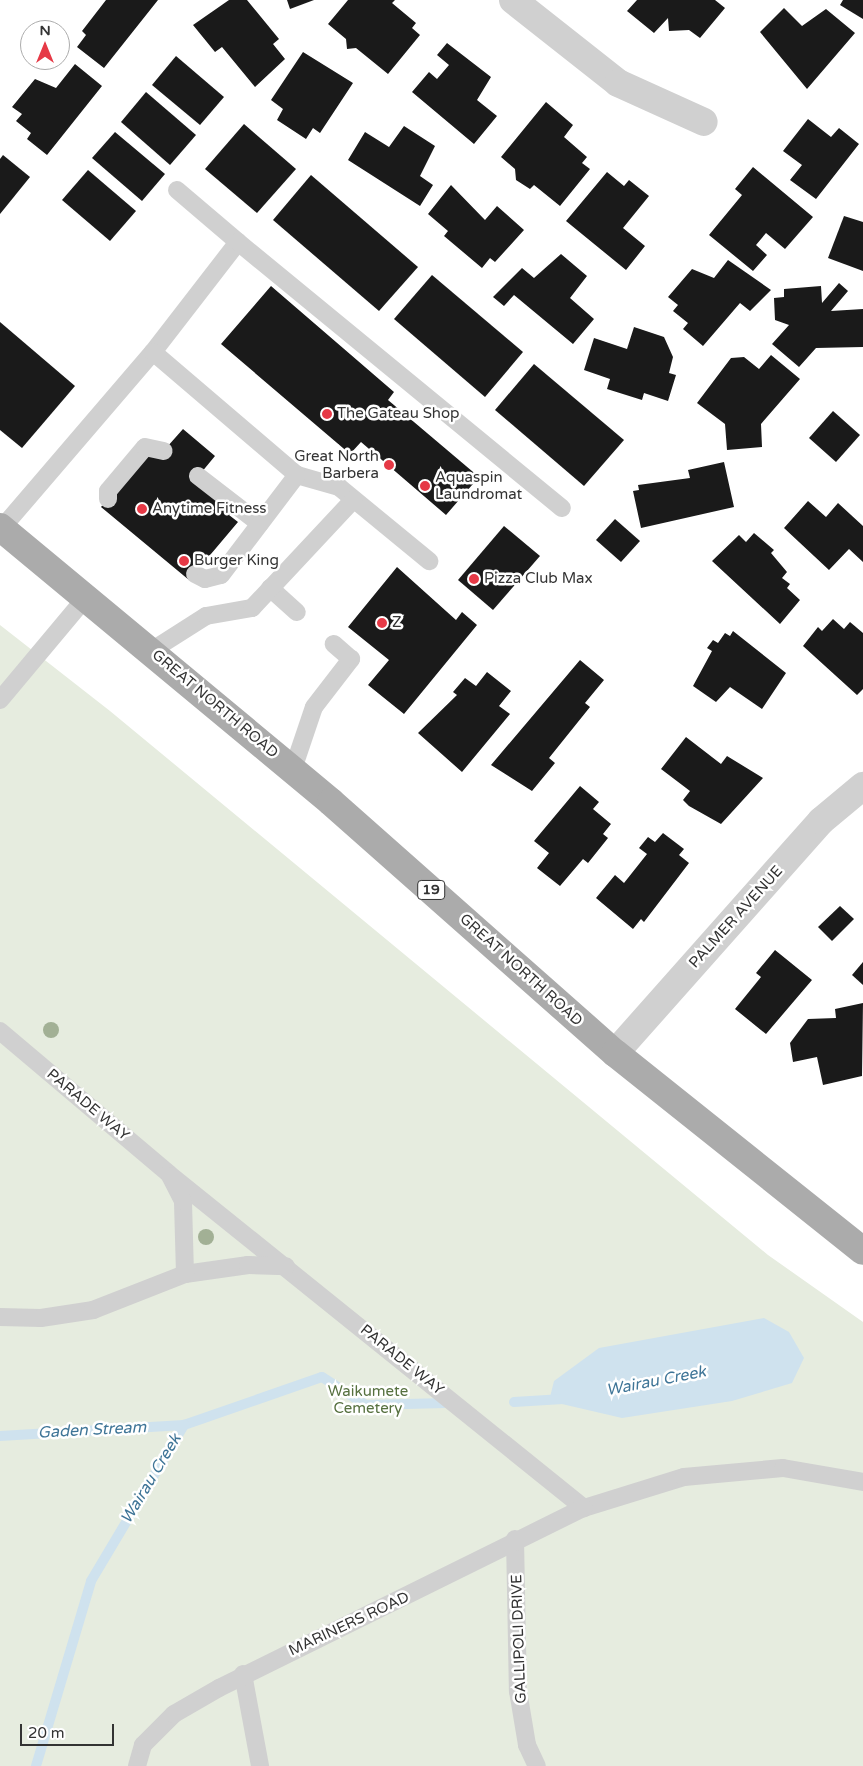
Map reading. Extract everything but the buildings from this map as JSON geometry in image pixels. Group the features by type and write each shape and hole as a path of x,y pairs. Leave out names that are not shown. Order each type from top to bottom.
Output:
{"main road":[{"name":"GREAT NORTH ROAD","path":"1,528 293,770 615,1053 863,1251"}],"street":[{"path":"513,0 618,83 704,122"},
{"name":"PALMER AVENUE","path":"615,1053 821,821 863,786"}],"lane":[{"path":"177,190 562,508"},
{"path":"1,528 153,352 238,242"},
{"path":"153,352 297,475 339,487 429,561"},
{"path":"108,499 108,492 145,447 164,451"},
{"path":"195,574 205,578 221,575 297,475"},
{"path":"198,476 260,524"},
{"path":"151,651 206,616 252,608 353,500"},
{"path":"270,588 297,612"},
{"path":"2,694 86,597"},
{"path":"293,770 314,707 351,659 334,644"},
{"name":"PARADE WAY","path":"0,1031 169,1174 286,1266 584,1508"},
{"path":"169,1174 183,1201 186,1274"},
{"path":"0,1317 41,1318 93,1310 186,1274 248,1266 286,1266"},
{"path":"584,1508 684,1477 783,1468 863,1482"},
{"name":"MARINERS ROAD","path":"137,1766 143,1745 174,1714 243,1674 436,1583 515,1539 584,1508"},
{"name":"GALLIPOLI DRIVE","path":"515,1539 518,1691 527,1745 537,1766"},
{"path":"243,1674 260,1766"}],"green space":[{"name":"Waikumete Cemetery","path":"0,625 110,711 768,1255 863,1322 863,1766 0,1766"}],"water":[{"path":"764,1318 789,1332 804,1358 792,1383 732,1401 622,1418 549,1401 554,1381 599,1348"}],"waterway":[{"name":"Wairau Creek","path":"0,1436 184,1425 322,1377 366,1405 446,1403"},
{"name":"Wairau Creek","path":"514,1402 563,1399"},
{"name":"Wairau Creek","path":"36,1766 91,1581 184,1425"}],"place":[{"name":"The Gateau Shop","path":"327,414"},
{"name":"Great North Barbera","path":"389,465"},
{"name":"Aquaspin Laundromat","path":"425,486"},
{"name":"Anytime Fitness","path":"142,509"},
{"name":"Burger King","path":"184,561"},
{"name":"Pizza Club Max","path":"474,579"},
{"name":"Z","path":"382,623"}],"water label":[{"name":"Gaden Stream","path":"92,1430"}]}
